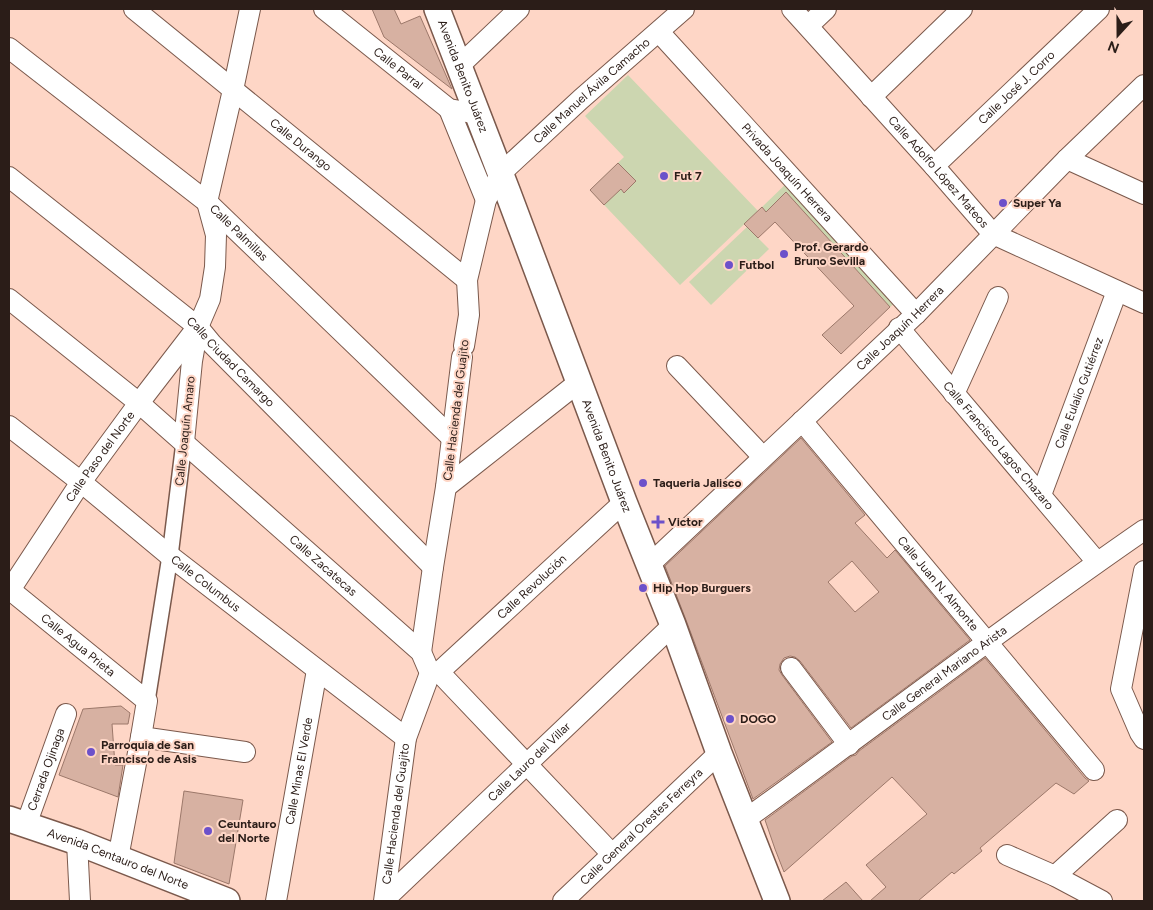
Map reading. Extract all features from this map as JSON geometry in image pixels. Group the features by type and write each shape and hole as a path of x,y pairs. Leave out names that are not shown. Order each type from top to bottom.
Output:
{"street":[{"name":"Calle Durango","path":"134,9 467,280"},
{"name":"Calle Joaquín Amaro","path":"118,858 141,737 170,556 192,361 198,327 210,299 215,267 216,235 207,202 250,9"},
{"name":"Calle Parral","path":"324,9 449,109 478,114"},
{"name":"Avenida Benito Juárez","path":"437,9 501,173 624,502 673,625 719,753 746,819 772,898"},
{"path":"459,66 519,9"},
{"name":"Calle Manuel Ávila Camacho","path":"501,173 581,99 684,9"},
{"name":"Calle Adolfo López Mateos","path":"792,9 993,234 1144,303"},
{"path":"808,26 826,9"},
{"path":"871,97 962,9"},
{"name":"Calle José J. Corro","path":"934,166 1099,9"},
{"name":"Privada Joaquín Herrera","path":"659,32 916,314"},
{"name":"Calle Palmillas","path":"9,48 207,202 452,438"},
{"name":"Calle Joaquín Herrera","path":"649,565 916,314 1067,159 1144,85"},
{"path":"449,109 486,200"},
{"path":"1067,159 1144,194"},
{"name":"Calle Hacienda del Guajito","path":"421,652 446,487 463,351 470,315 467,280 486,200 501,173"},
{"name":"Calle Ciudad Camargo","path":"9,176 198,327 212,344 433,567"},
{"name":"Calle Eulalio Gutiérrez","path":"1041,496 1117,291"},
{"path":"954,394 998,297"},
{"name":"Calle Zacatecas","path":"9,299 139,403 421,652 435,672 527,764 612,854"},
{"name":"Calle Paso del Norte","path":"9,589 81,482 198,327"},
{"name":"Calle Francisco Lagos Chazaro","path":"899,328 1097,562"},
{"path":"677,366 763,457"},
{"path":"446,487 579,382"},
{"name":"Calle Juan N. Almonte","path":"802,420 1094,770"},
{"name":"Calle Columbus","path":"9,426 81,482 170,556 406,738"},
{"name":"Calle Revolución","path":"435,672 624,502"},
{"name":"Calle General Mariano Arista","path":"746,819 1097,562 1144,530"},
{"path":"1144,572 1120,689 1144,739"},
{"name":"Calle Agua Prieta","path":"9,589 147,701"},
{"name":"Calle Lauro del Villar","path":"385,900 673,625"},
{"path":"791,668 849,745"},
{"name":"Calle Minas El Verde","path":"276,901 317,670"},
{"name":"Calle Hacienda del Guajito","path":"385,900 406,738 435,672"},
{"name":"Cerrada Ojinaga","path":"18,822 66,714"},
{"path":"141,737 245,752"},
{"name":"Calle General Orestes Ferreyra","path":"563,901 719,753"},
{"path":"1055,876 1117,820"},
{"name":"Avenida Centauro del Norte","path":"18,822 118,858 183,892 227,901"},
{"path":"77,842 80,901"},
{"path":"1007,855 1055,876 1102,901"}],"green space":[{"name":"Fut 7","path":"628,75 758,211 680,285 590,190 624,157 585,116"},
{"path":"789,181 898,300 890,307 786,193 766,212 762,207"},
{"name":"Futbol","path":"747,227 769,249 711,305 689,282"}],"building":[{"path":"372,9 394,9 401,24 420,16 452,89 384,37"},
{"path":"618,163 636,181 624,193 621,189 604,205 590,190"},
{"path":"786,192 890,307 841,354 822,335 854,306 775,222 758,238 744,224 762,207 766,212"},
{"path":"801,438 865,515 855,523 887,558 895,550 970,640 851,728 800,661 790,656 784,658 779,670 832,742 753,799 665,566","holes":["852,561 879,592 855,612 828,582"]},
{"path":"985,658 1089,781 1074,794 1056,783 980,848 982,851 954,874 952,872 918,901 870,901 886,887 866,865 927,814 892,777 784,872 765,820 852,756 856,755"},
{"name":"Parroquia de San Francisco de Asis","path":"121,706 130,713 128,724 112,724 115,765 123,765 118,797 59,775 83,709"},
{"name":"Ceuntauro del Norte","path":"184,791 243,800 229,884 174,863"},
{"path":"846,882 863,901 822,901"}],"place":[{"name":"Fut 7","path":"664,176"},
{"name":"Super Ya","path":"1003,203"},
{"name":"Prof. Gerardo Bruno Sevilla","path":"784,254"},
{"name":"Futbol","path":"729,265"},
{"name":"Taqueria Jalisco","path":"643,483"},
{"name":"Victor","path":"658,522"},
{"name":"Hip Hop Burguers","path":"643,588"},
{"name":"DOGO","path":"730,719"},
{"name":"Parroquia de San Francisco de Asis","path":"91,752"},
{"name":"Ceuntauro del Norte","path":"208,831"}]}
